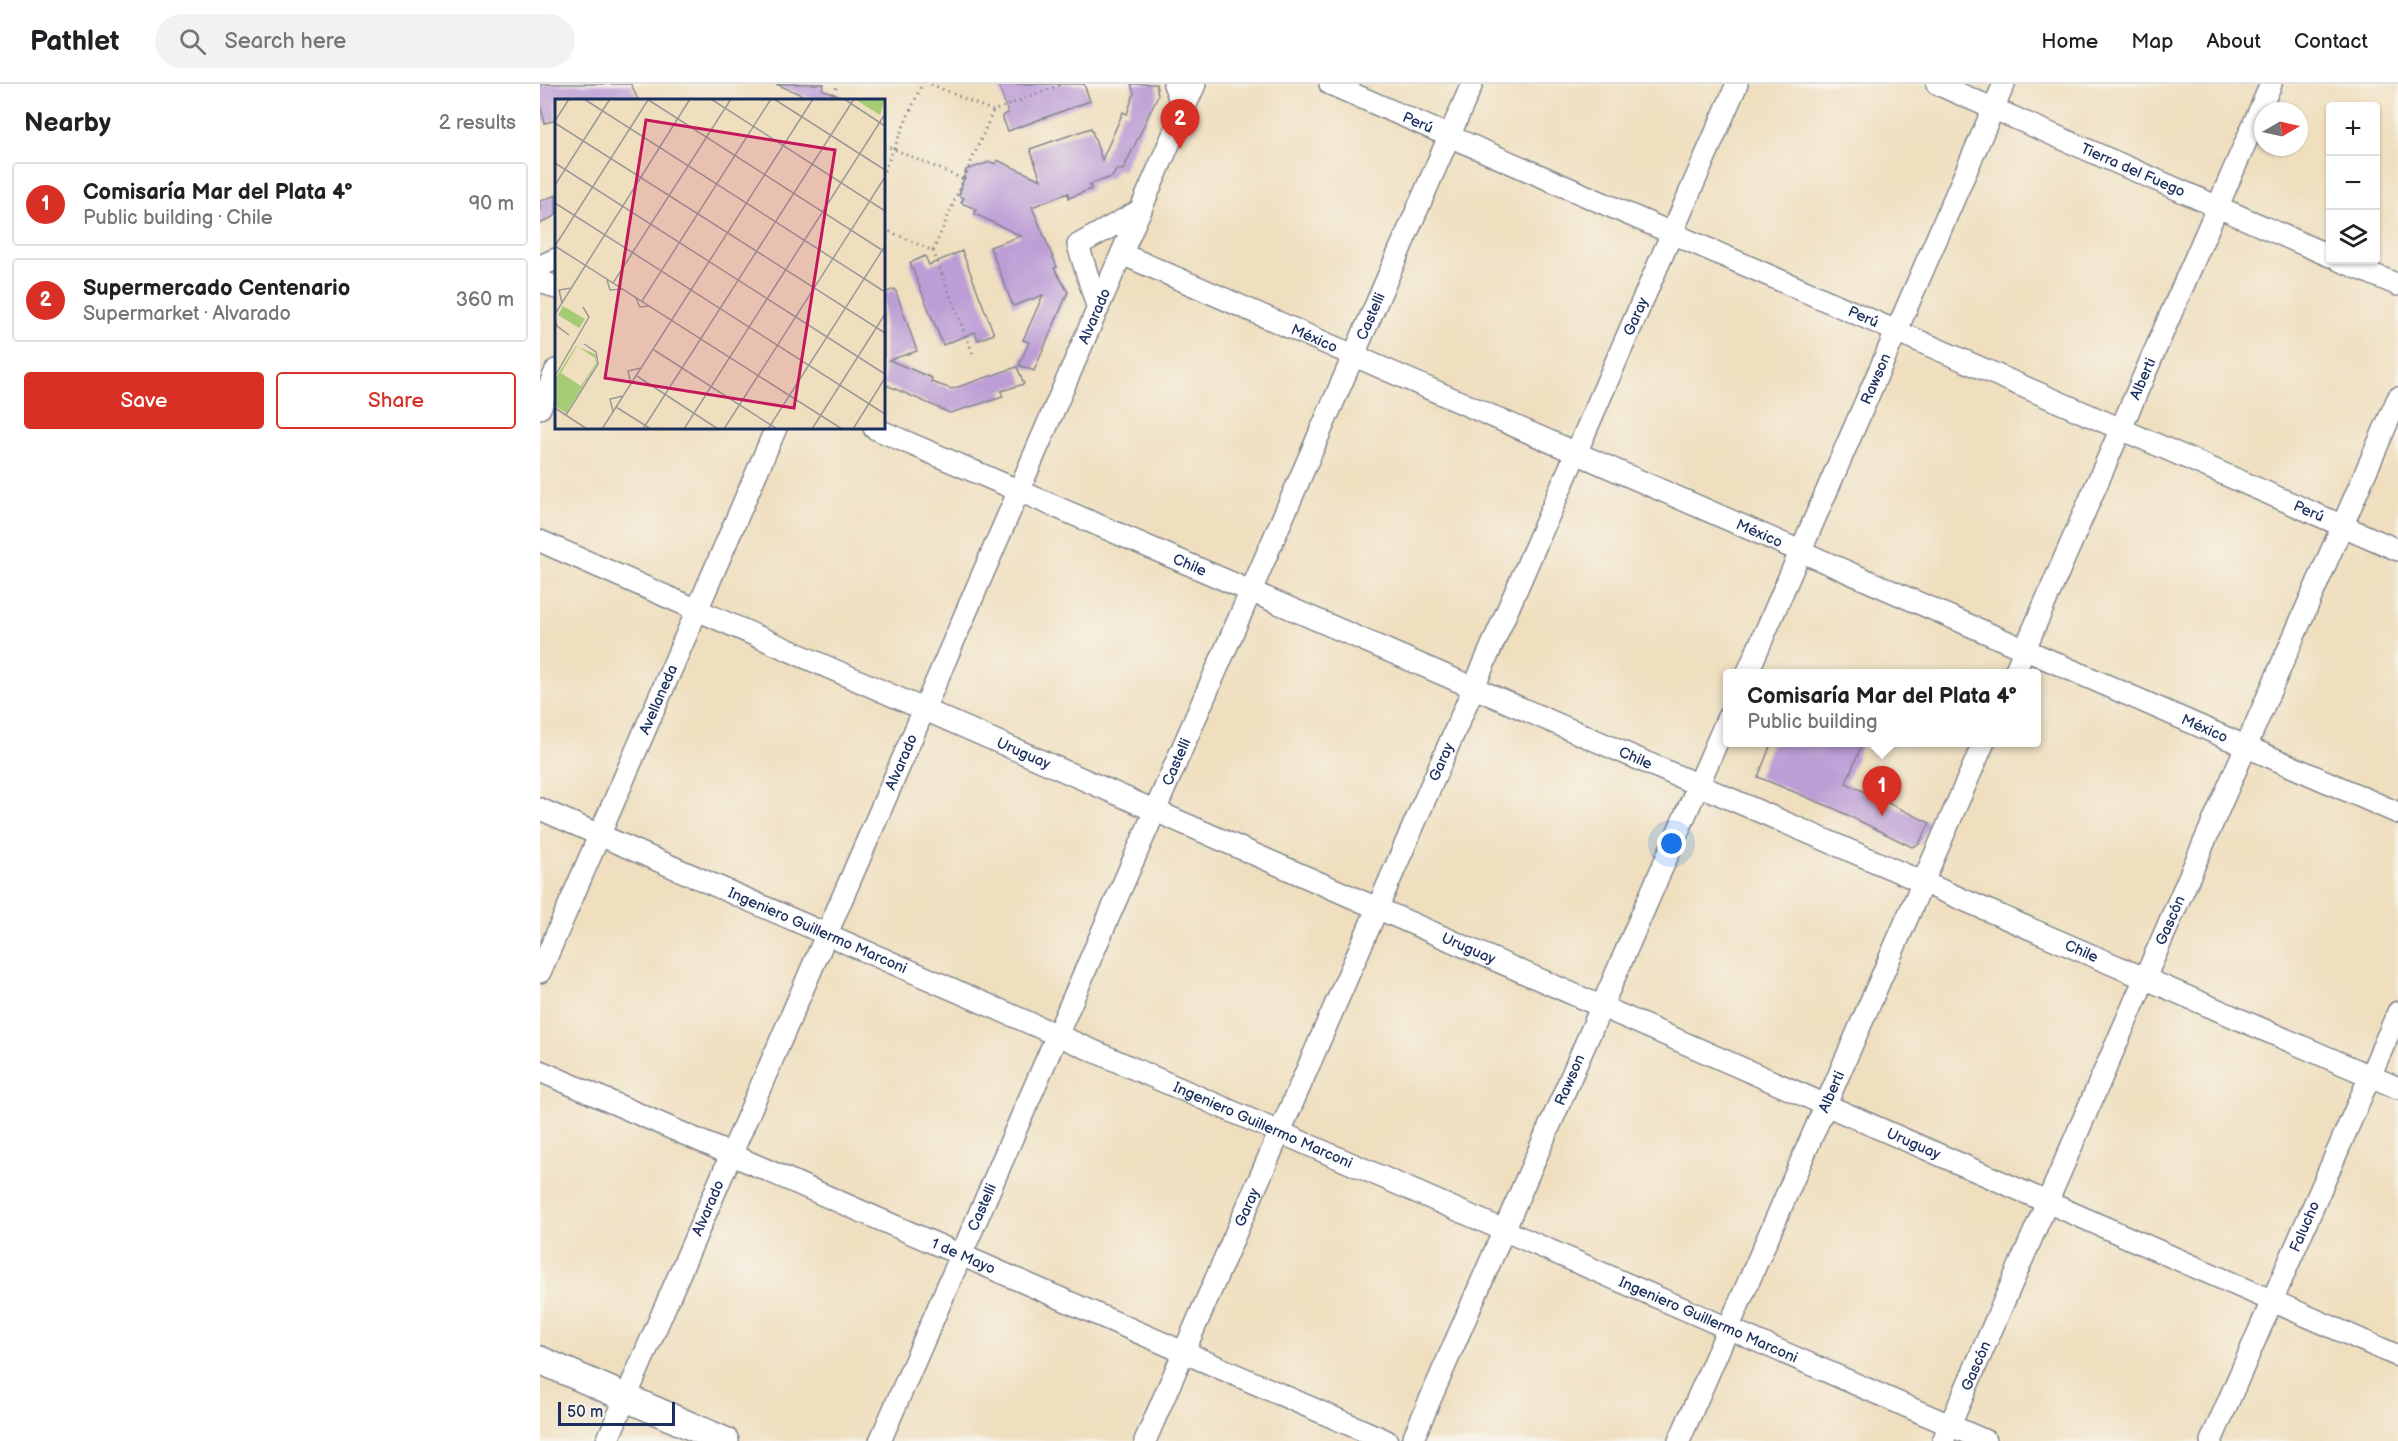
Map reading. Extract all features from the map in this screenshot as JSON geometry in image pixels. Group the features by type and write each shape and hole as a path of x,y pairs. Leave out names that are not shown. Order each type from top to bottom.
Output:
{"main road":[{"path":"540,1360 725,1441"}],"street":[{"path":"1174,84 1184,111"},
{"name":"Alvarado","path":"607,1441 1196,84"},
{"name":"Perú","path":"1330,84 2398,550"},
{"name":"Castelli","path":"880,1441 1472,84"},
{"name":"Garay","path":"1145,1441 1737,84"},
{"name":"Tierra del Fuego","path":"1937,84 2326,254"},
{"name":"Rawson","path":"1749,669 2004,84"},
{"name":"Alberti","path":"2016,669 2271,84"},
{"path":"1098,309 1078,245 1141,210"},
{"name":"México","path":"1122,254 2398,813"},
{"path":"540,266 555,259"},
{"path":"2348,264 2398,285"},
{"path":"540,280 555,288"},
{"path":"540,408 555,372"},
{"name":"Gascón","path":"1947,1433 2398,398"},
{"name":"Avellaneda","path":"540,972 776,429"},
{"name":"Chile","path":"876,429 2398,1088"},
{"name":"Uruguay","path":"540,541 2398,1356"},
{"name":"Rawson","path":"1412,1441 1723,728"},
{"name":"Alberti","path":"1679,1441 1982,747"},
{"name":"Ingeniero Guillermo Marconi","path":"540,809 1728,1328 1947,1433 1986,1441"},
{"name":"Falucho","path":"2211,1441 2398,1012"},
{"name":"1 de Mayo","path":"540,1071 1387,1441"}],"path":[{"path":"831,99 838,84"},
{"path":"885,169 922,84"},
{"path":"931,84 993,111 1062,84"},
{"path":"973,354 933,251 993,111"},
{"path":"885,145 963,180"},
{"path":"885,230 933,251"}],"building":[{"path":"540,84 631,84 638,99 555,99 555,120 545,123 540,105"},
{"path":"776,84 824,84 822,89 846,99 812,99"},
{"path":"998,84 1084,84 1090,101 1008,131 1002,116 1008,113"},
{"path":"1131,84 1156,84 1158,95 1123,170 1117,169 1112,177 1090,184 1091,189 1069,198 1068,193 1032,207 1057,267 1054,268 1068,292 1034,371 1019,365 1029,342 1023,340 1043,295 1013,306 990,247 1021,236 975,214 976,209 961,203 964,198 959,196 966,170 990,162 996,164 997,160 1041,180 1030,149 1091,128 1102,160 1123,112 1127,114 1134,93"},
{"path":"555,195 555,216 540,224 540,201"},
{"path":"962,251 994,334 978,340 975,332 943,345 910,263 925,256 929,265"},
{"path":"895,289 917,351 889,360 932,378 931,382 952,389 1017,367 1024,384 1001,391 1003,397 950,413 885,384 885,293"},
{"path":"1770,747 1861,747 1846,783 1930,823 1919,844 1912,847 1835,809 1758,777"}],"place":[{"name":"Supermercado Centenario","path":"1180,149"},
{"name":"Comisaría Mar del Plata 4°","path":"1882,816"}]}
